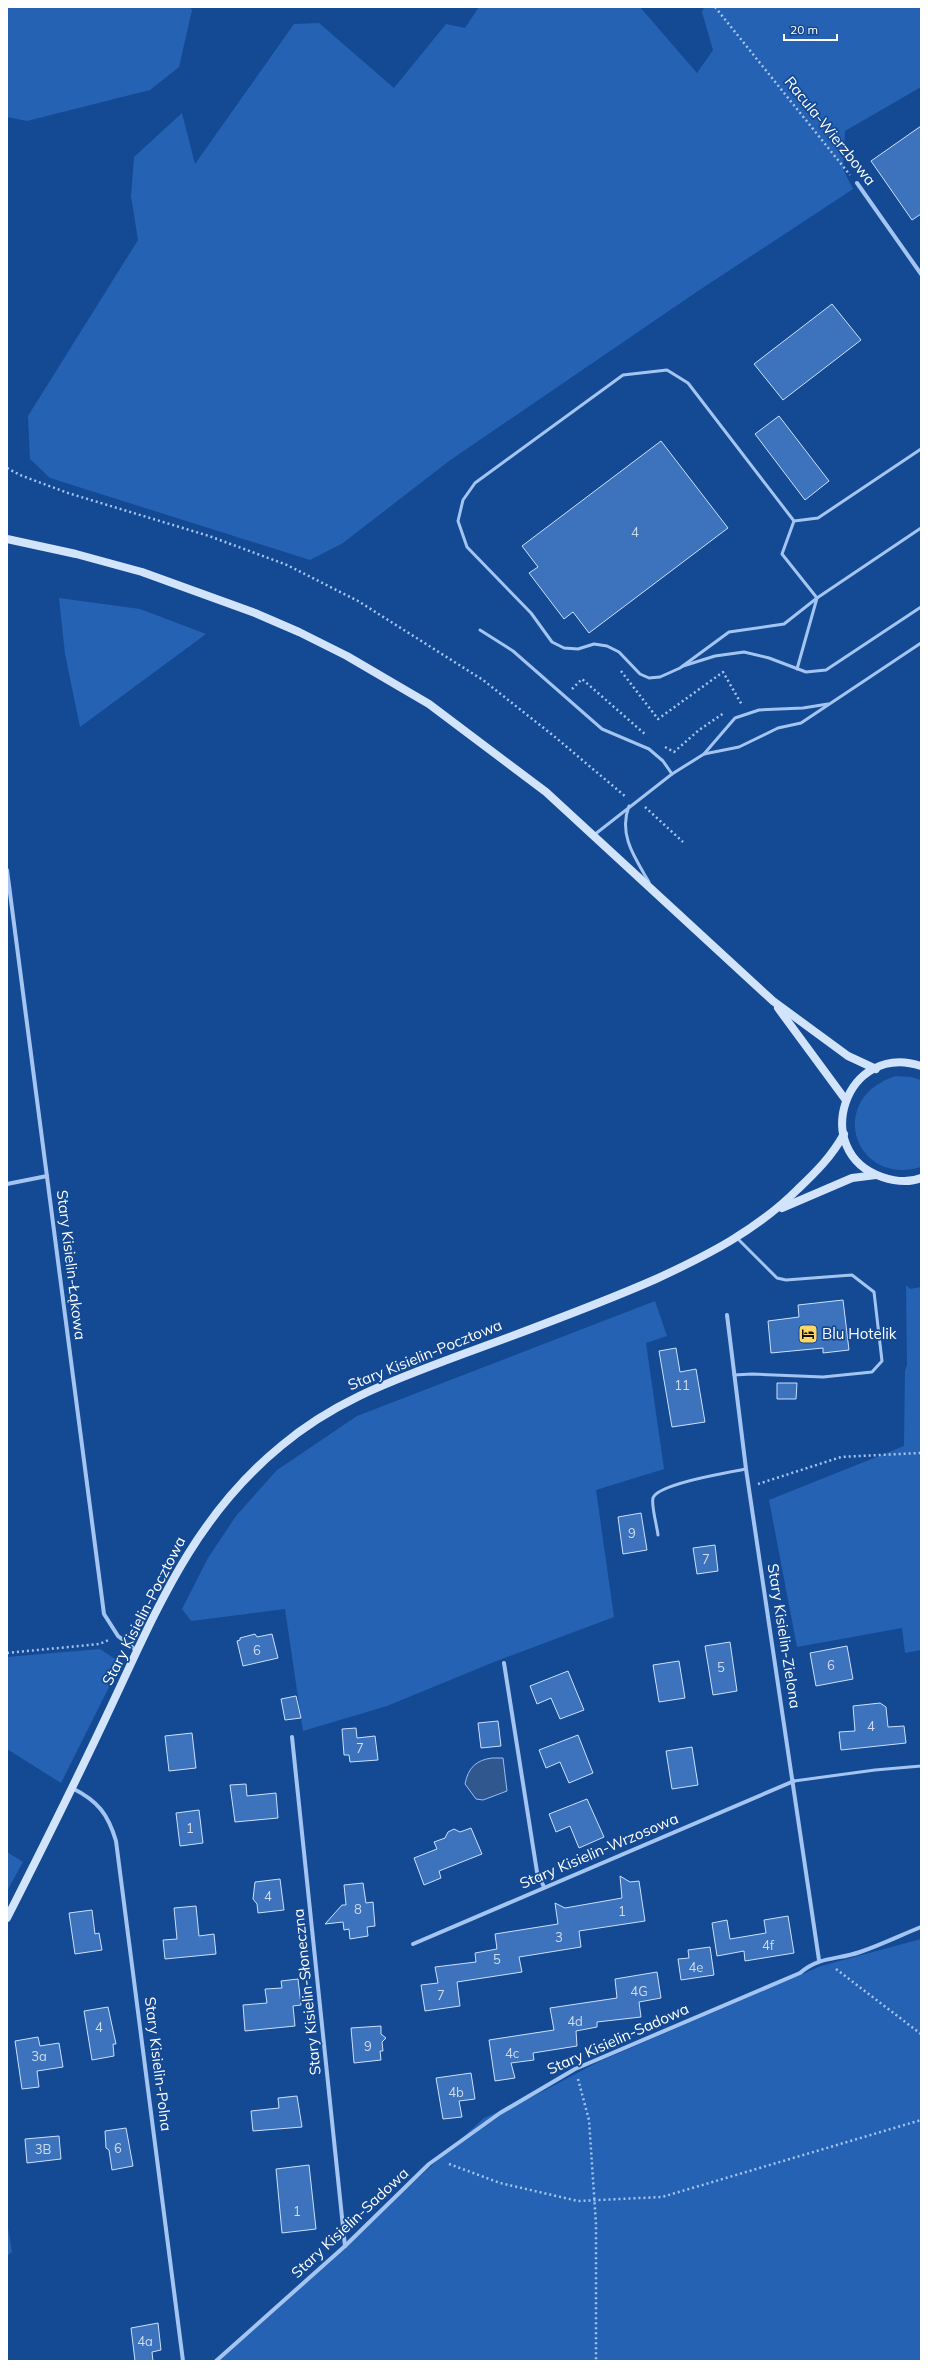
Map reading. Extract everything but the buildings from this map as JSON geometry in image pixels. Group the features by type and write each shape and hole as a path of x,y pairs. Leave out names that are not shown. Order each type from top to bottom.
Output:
{"main road":[{"path":"7,539 76,554 142,572 255,613 340,652 429,704 546,792 773,1001 848,1056 876,1068"},
{"path":"773,1001 845,1099"},
{"path":"921,1066 906,1063 876,1068 862,1077 845,1099 842,1119 844,1134 853,1155 861,1165 876,1175 890,1180 904,1181 921,1178"},
{"name":"Stary Kisielin-Pocztowa","path":"778,1210 826,1161 844,1134"},
{"name":"Stary Kisielin-Pocztowa","path":"7,1918 72,1788 168,1588 194,1543 222,1504 255,1469 310,1423 375,1387 616,1296 696,1261 737,1238 778,1210 852,1178 876,1175"}],"street":[{"name":"Racula-Wierzbowa","path":"857,183 921,274"},
{"name":"Stary Kisielin-Łąkowa","path":"7,870 104,1614 118,1636 138,1651"},
{"path":"7,1184 47,1176"},
{"name":"Stary Kisielin-Zielona","path":"727,1315 748,1486 820,1960"},
{"path":"504,1663 537,1872 544,1887"},
{"name":"Stary Kisielin-Słoneczna","path":"292,1737 346,2246"},
{"name":"Stary Kisielin-Wrzosowa","path":"414,1944 794,1781"},
{"name":"Stary Kisielin-Polna","path":"72,1788 100,1807 110,1821 116,1841 183,2361"},
{"name":"Stary Kisielin-Sadowa","path":"216,2361 346,2246 436,2159 511,2106 575,2069 800,1973 820,1960 859,1952 921,1927"}],"lane":[{"path":"794,521 688,383 667,370 623,375 475,483 463,500 458,521 467,547 531,613 552,642 564,648 578,649 594,644 607,646 619,652 640,674 649,678 660,676 715,656 744,652 770,658 806,672 826,670 921,608"},
{"path":"794,521 818,518 921,449"},
{"path":"794,521 782,554 817,598"},
{"path":"680,668 729,632 784,624 817,598 921,528"},
{"path":"797,669 817,598"},
{"path":"480,630 513,651 602,729 650,749 663,761 672,774"},
{"path":"704,754 739,747 778,728 801,723 921,643"},
{"path":"594,836 637,800 672,774 704,754 735,718 759,710 803,708 830,704"},
{"path":"629,806 624,826 626,837 635,859 654,891"},
{"path":"734,1375 752,1374 823,1376 872,1372 882,1362 874,1292 852,1275 786,1280 777,1278 737,1238"},
{"path":"658,1535 652,1499 656,1492 673,1485 746,1469"},
{"path":"794,1781 875,1770 921,1766"}],"path":[{"name":"Racula-Wierzbowa","path":"715,7 857,183"},
{"path":"7,468 20,475 68,493 209,536 286,565 358,601 483,680 556,737 633,803"},
{"path":"619,669 658,720 723,672 747,714"},
{"path":"566,684 572,689 582,679 639,731 652,739"},
{"path":"735,708 743,706"},
{"path":"664,747 674,752 699,730 728,711"},
{"path":"637,800 683,842"},
{"path":"748,1486 841,1457 921,1453"},
{"path":"7,1653 99,1644 118,1636"},
{"path":"820,1960 844,1973 921,2034"},
{"path":"575,2069 588,2120 596,2224 596,2361"},
{"path":"436,2159 500,2183 578,2201 662,2197 921,2120"}],"shaded area":[{"path":"7,7 190,7 192,10 179,67 150,90 27,121 7,117"},
{"path":"479,7 640,7 697,73 713,50 702,12 704,7 921,7 921,87 845,131 843,169 853,189 698,291 449,461 343,543 310,560 50,478 30,459 28,416 138,240 131,196 134,157 182,113 195,164 294,24 319,23 394,88 446,24 465,28"},
{"path":"59,598 140,609 206,634 80,727 65,654"},
{"path":"896,1076 911,1077 921,1080 921,1167 898,1170 879,1164 865,1153 857,1137 855,1120 861,1102 874,1087"},
{"path":"906,1285 910,1289 921,1287 921,1650 905,1653 902,1628 797,1647 769,1500 904,1446 905,1371 907,1365"},
{"path":"655,1301 667,1336 646,1343 664,1469 596,1490 614,1617 494,1662 387,1706 303,1731 285,1609 191,1621 182,1609 208,1558 236,1516 277,1470 357,1416"},
{"path":"100,1649 121,1663 61,1783 7,1749 7,1657"},
{"path":"492,1758 503,1758 507,1791 483,1800 476,1799 465,1784 466,1778 468,1773 477,1763"},
{"path":"7,1852 23,1862 7,1891"},
{"path":"921,1939 921,2361 217,2361 484,2118 532,2097 598,2062 821,1966"},
{"path":"7,2222 12,2252 7,2256"}],"place":[{"name":"Blu Hotelik","path":"808,1334"}]}
